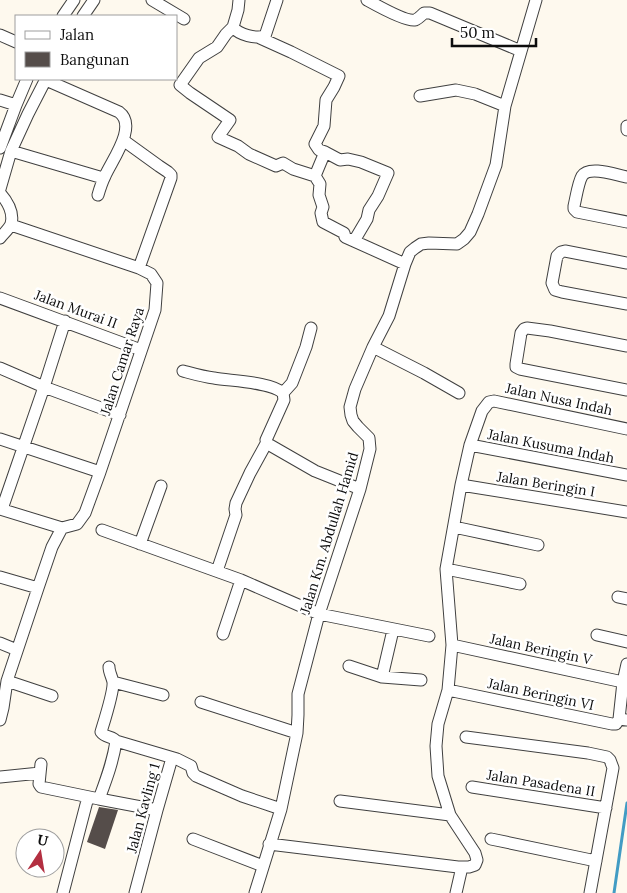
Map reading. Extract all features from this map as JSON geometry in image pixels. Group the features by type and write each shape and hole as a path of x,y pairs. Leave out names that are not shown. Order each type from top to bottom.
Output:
{"street":[{"path":"64,15 74,0"},
{"path":"84,15 94,0"},
{"path":"152,0 177,15"},
{"path":"239,0 233,27 217,46 199,58 180,85 190,94 230,120 218,137 238,146 248,154 276,166 283,163 292,169 315,176 320,184 319,195 324,207 321,213 322,222 344,233 345,237 405,264"},
{"path":"260,38 265,36 277,0"},
{"path":"367,0 398,16 414,20 417,20 424,13 430,13 521,51"},
{"name":"Jalan Km. Abdullah Hamid","path":"255,893 281,809 297,733 298,694 319,614 360,489 370,449 369,438 353,421 351,415 350,407 355,389 389,316 410,252 422,244 458,244 470,232 486,196 496,165 505,106 536,0"},
{"path":"178,15 184,19"},
{"path":"233,27 236,30 291,52 338,76 326,100 324,126 315,144 319,150 340,160 348,159 361,162 388,173 378,196 369,210 367,219 354,241"},
{"path":"0,35 15,42"},
{"path":"0,189 6,149 16,105 28,80"},
{"path":"6,149 28,114 45,80"},
{"path":"48,80 119,112 126,119 127,126 123,140 103,178 98,195"},
{"path":"420,96 456,90 475,94 505,106"},
{"path":"0,100 16,105"},
{"path":"123,140 171,174 172,178 139,268"},
{"path":"6,149 103,178"},
{"path":"315,176 325,152"},
{"path":"627,177 593,170 586,172 581,177 574,206 576,211 580,213 627,222"},
{"path":"0,193 9,207 10,225 0,238"},
{"name":"Jalan Camar Raya","path":"10,225 139,268 150,274 157,283 156,310 85,513 77,524 62,528"},
{"path":"627,263 565,251 561,252 557,256 552,283 555,290 562,292 627,304"},
{"name":"Jalan Murai II","path":"0,298 141,350"},
{"path":"1,712 7,681 17,650 52,547 62,528 1,509 24,447 65,321"},
{"path":"283,392 292,383 306,348 311,328"},
{"path":"627,346 550,330 526,328 521,333 516,364 516,367 520,369 627,390"},
{"path":"373,347 459,393"},
{"path":"0,370 120,415"},
{"path":"183,371 211,378 268,385 283,392"},
{"path":"217,571 236,515 236,503 267,442 266,440 284,400 283,392"},
{"name":"Jalan Nusa Indah","path":"470,445 482,411 489,402 494,401 627,429"},
{"path":"0,439 100,472"},
{"path":"267,442 270,446 315,471 360,489"},
{"path":"270,844 462,867 475,866 477,860 475,853 450,815 438,776 436,746 438,724 448,690 452,645 446,569 470,445"},
{"name":"Jalan Kusuma Indah","path":"470,445 627,476"},
{"name":"Jalan Beringin I","path":"461,485 627,512"},
{"path":"140,544 161,486"},
{"path":"454,527 538,545"},
{"path":"102,530 241,580 319,614 429,636"},
{"path":"446,569 520,584"},
{"path":"0,577 38,588"},
{"path":"223,634 241,580"},
{"path":"382,677 393,630"},
{"path":"597,635 627,642"},
{"path":"0,643 17,650"},
{"name":"Jalan Beringin V","path":"452,645 623,682"},
{"path":"624,719 623,682 627,664"},
{"path":"349,666 382,677 420,680"},
{"path":"63,893 94,798 109,774 114,756 116,741 114,738 101,732 112,691 113,682 109,667"},
{"path":"7,681 52,696"},
{"path":"113,682 163,695"},
{"name":"Jalan Beringin VI","path":"448,690 612,724 616,724 624,719"},
{"path":"201,702 297,733"},
{"path":"466,737 588,753 607,757 610,760 613,768 590,893"},
{"name":"Jalan Kavling 1","path":"116,741 172,758 135,893"},
{"path":"172,758 191,766 193,774 196,776 242,796 281,809"},
{"path":"0,777 40,774 41,787 157,810"},
{"name":"Jalan Pasadena II","path":"472,788 606,808"},
{"path":"340,801 450,815"},
{"path":"491,839 596,860"},
{"path":"194,840 262,866"},
{"path":"456,893 462,867"}],"building":[{"path":"99,807 118,810 105,849 87,842"}],"waterway":[{"path":"614,893 627,803"}]}
